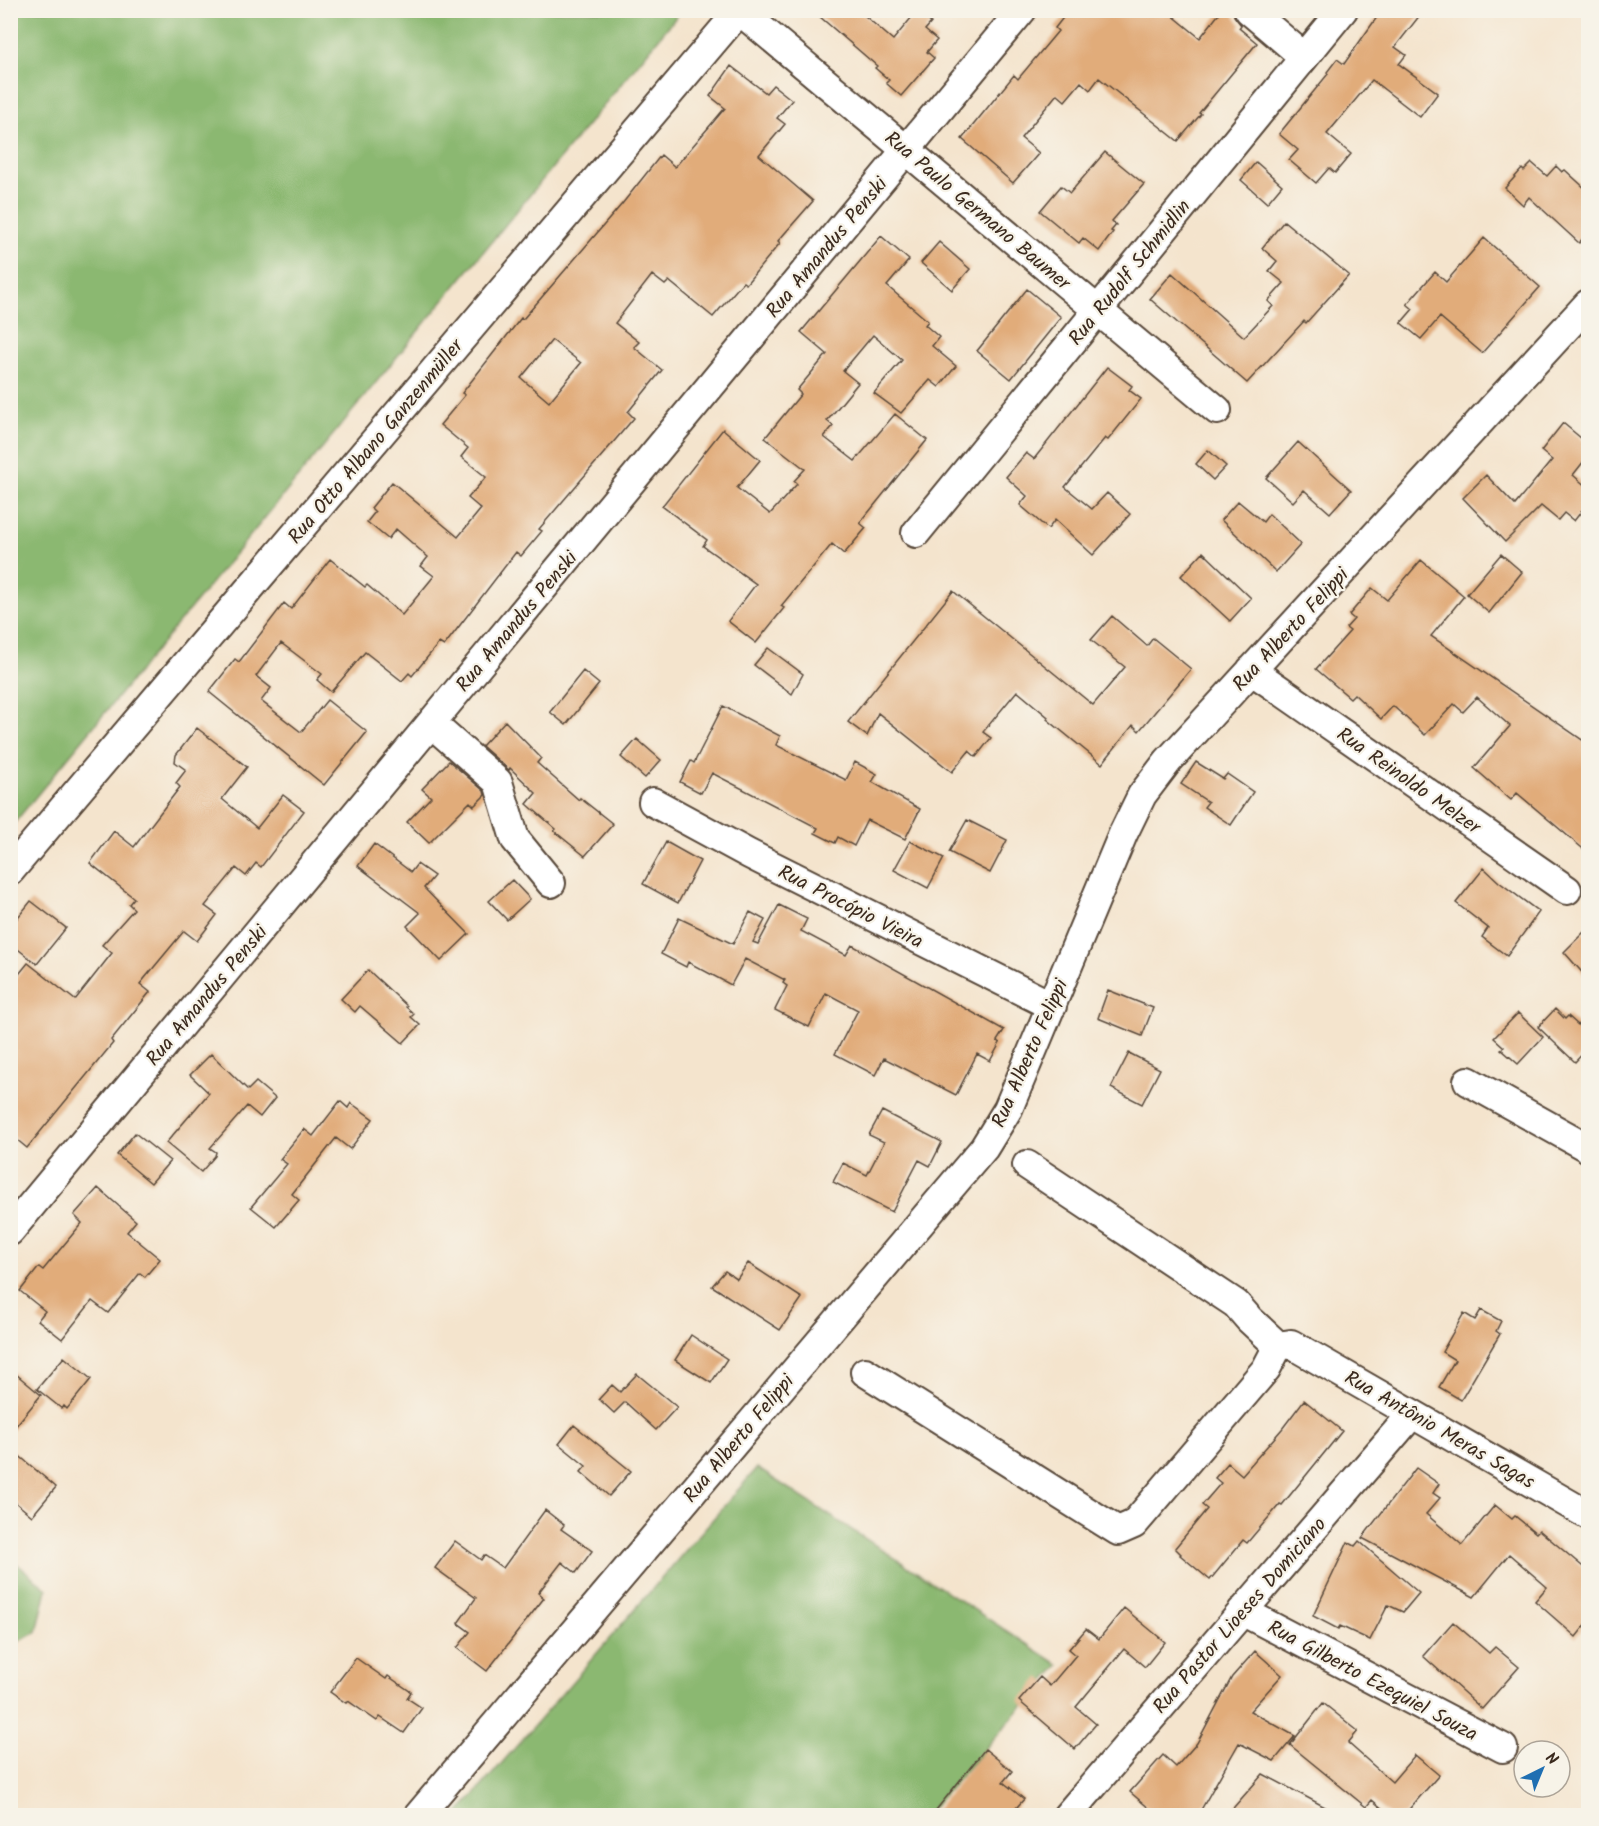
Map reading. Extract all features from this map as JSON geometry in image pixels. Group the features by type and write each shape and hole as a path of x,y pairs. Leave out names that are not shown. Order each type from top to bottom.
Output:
{"street":[{"name":"Rua Amandus Penski","path":"10,1231 1022,10"},
{"path":"1249,10 1305,57"},
{"name":"Rua Rudolf Schmidlin","path":"916,533 1342,10"},
{"name":"Rua Paulo Germano Baumer","path":"740,11 1217,410"},
{"name":"Rua Otto Albano Ganzenmüller","path":"10,871 740,11"},
{"name":"Rua Alberto Felippi","path":"418,1815 984,1148 1008,1109 1123,834 1142,795 1168,761 1588,304"},
{"name":"Rua Reinoldo Melzer","path":"1251,670 1567,890"},
{"path":"431,723 498,782 515,839 550,883"},
{"name":"Rua Procópio Vieira","path":"652,802 749,854 1052,1006"},
{"path":"1468,1081 1588,1148"},
{"name":"Rua Antônio Meras Sagas","path":"1027,1165 1236,1304 1249,1319 1284,1345 1412,1414 1588,1515"},
{"path":"865,1372 1118,1531 1134,1524 1266,1370 1284,1345"},
{"name":"Rua Pastor Lioeses Domiciano","path":"1075,1813 1242,1611 1412,1414"},
{"name":"Rua Gilberto Ezequiel Souza","path":"1242,1611 1503,1748"}],"green space":[{"path":"10,11 681,11 11,827"},
{"path":"757,1468 1059,1665 926,1815 456,1816"},
{"path":"10,1558 47,1589 37,1632 11,1645"}],"building":[{"path":"812,10 858,10 893,40 917,11 931,23 925,30 937,40 927,52 934,58 901,96 886,83 889,80 875,68 877,66"},
{"path":"1069,10 1166,10 1200,38 1222,10 1233,10 1234,16 1241,25 1239,28 1257,43 1178,141 1099,78 1090,90 1081,82 1065,101 1057,94 1021,138 1039,153 1013,183 962,139 1014,75 1018,79 1058,31 1055,28"},
{"path":"1382,10 1424,10 1395,47 1406,55 1399,64 1438,93 1420,117 1372,80 1327,134 1351,154 1335,173 1329,168 1316,183 1289,160 1298,150 1279,134 1328,74 1327,72 1337,59 1344,64"},
{"path":"731,66 766,93 773,85 792,100 777,118 785,124 759,155 813,201 778,241 780,243 746,284 743,282 713,317 669,281 665,285 652,275 615,323 639,342 634,347 662,370 628,412 634,418 539,529 542,531 521,556 516,552 444,646 439,643 412,676 409,673 402,681 365,652 331,692 317,680 322,674 281,643 256,676 271,688 261,701 301,732 327,700 367,732 324,785 209,692 235,659 239,662 284,603 291,609 330,559 365,587 367,585 402,615 434,576 421,566 428,557 396,529 388,539 367,522 375,512 371,508 392,482 458,537 481,509 468,498 486,477 461,457 468,448 440,425 465,395 462,393 521,318 523,319 622,204 661,155 675,167 725,108 710,96","holes":["552,340 581,363 549,402 521,378"]},
{"path":"1105,152 1144,184 1112,221 1116,225 1111,231 1113,232 1099,251 1083,238 1079,243 1040,211 1061,186 1070,193"},
{"path":"1256,162 1282,185 1267,203 1241,180"},
{"path":"1532,163 1547,176 1556,166 1562,172 1565,170 1588,191 1588,232 1579,243 1529,197 1523,205 1505,188 1522,169 1524,171"},
{"path":"1284,221 1349,275 1247,383 1150,299 1172,273 1244,337 1273,306 1268,301 1284,283 1269,271 1277,261 1262,248"},
{"path":"881,236 909,260 887,286 928,321 925,325 939,337 932,346 956,366 939,387 930,380 901,413 874,393 902,360 873,335 843,371 858,383 827,421 833,426 824,437 855,461 895,414 927,440 860,523 866,528 844,554 832,544 781,606 784,608 756,643 728,621 756,584 703,546 707,540 662,506 723,429 760,460 737,488 770,514 797,484 794,481 805,469 765,438 801,394 797,390 827,354 801,332"},
{"path":"1484,238 1540,287 1482,353 1440,317 1421,339 1401,323 1413,309 1407,304 1435,272 1446,282"},
{"path":"939,242 970,269 952,290 921,263"},
{"path":"1027,289 1061,317 1011,379 977,351"},
{"path":"1107,367 1132,386 1129,390 1141,399 1108,440 1105,438 1065,487 1092,509 1107,493 1130,514 1093,555 1055,520 1048,529 1020,505 1027,496 1006,477 1026,453 1034,459"},
{"path":"1563,423 1588,444 1588,456 1573,475 1588,488 1588,503 1574,521 1564,513 1558,520 1541,506 1505,542 1463,498 1486,475 1515,505 1552,460 1541,451"},
{"path":"1298,442 1351,490 1330,513 1304,490 1293,502 1266,478"},
{"path":"1208,450 1226,466 1213,480 1196,464"},
{"path":"1238,501 1263,522 1269,514 1301,544 1276,572 1221,520"},
{"path":"1203,552 1251,598 1230,621 1181,576"},
{"path":"1501,554 1522,572 1489,613 1467,594"},
{"path":"1421,560 1464,596 1431,636 1588,744 1588,853 1517,793 1511,800 1474,768 1510,726 1477,697 1463,712 1454,704 1425,735 1393,706 1381,719 1354,694 1350,698 1316,669 1350,631 1346,628 1354,619 1349,615 1372,588 1387,600"},
{"path":"953,591 1093,705 1125,667 1091,640 1112,616 1147,646 1153,638 1191,669 1139,731 1133,725 1102,764 1017,691 983,732 991,738 976,757 969,751 952,772 878,713 867,736 848,722"},
{"path":"768,648 803,674 792,694 754,665"},
{"path":"583,671 599,684 566,725 550,712"},
{"path":"723,706 780,736 776,745 846,780 855,762 877,774 872,782 920,809 905,839 867,820 854,846 838,837 835,843 815,833 818,828 712,773 701,793 680,782 691,761 694,763"},
{"path":"505,721 541,758 537,763 579,800 580,798 613,824 585,856 554,831 556,829 527,804 536,793 482,746"},
{"path":"197,728 247,767 222,799 257,828 283,795 304,811 261,867 256,863 246,876 236,868 205,906 217,915 197,941 184,931 140,984 150,992 111,1040 113,1043 27,1148 10,1134 10,985 28,963 75,1000 112,953 102,945 134,909 129,904 134,898 90,863 114,831 134,847 180,787 176,783 186,770 175,762 176,755"},
{"path":"637,739 661,760 645,778 621,757"},
{"path":"449,761 484,791 485,795 474,806 470,802 429,843 407,822 431,797 422,789"},
{"path":"1196,762 1223,779 1227,774 1253,792 1231,825 1204,807 1208,802 1181,784"},
{"path":"967,820 1007,840 990,873 949,852"},
{"path":"910,841 944,858 928,888 894,870"},
{"path":"666,842 700,861 678,903 643,884"},
{"path":"374,844 411,872 417,864 434,876 424,888 469,934 441,961 407,926 420,913 358,866"},
{"path":"1484,868 1539,912 1507,956 1482,937 1488,928 1456,903"},
{"path":"512,880 530,899 507,920 489,901"},
{"path":"31,901 66,928 37,964 10,943 10,927"},
{"path":"779,905 807,919 801,931 846,955 852,945 1004,1030 997,1041 1000,1043 990,1061 977,1054 956,1095 884,1058 875,1075 835,1054 858,1010 826,993 809,1027 775,1010 787,986 783,983 785,980 745,959 731,985 688,962 686,967 661,954 679,918 733,944 750,912 765,920 753,942 758,944"},
{"path":"1588,928 1588,979 1564,952"},
{"path":"368,970 407,1006 414,1014 411,1017 420,1025 403,1043 360,1006 355,1012 341,999"},
{"path":"1108,990 1153,1008 1142,1036 1098,1018"},
{"path":"1555,1009 1565,1019 1568,1016 1588,1034 1588,1048 1575,1062 1538,1027"},
{"path":"1518,1013 1543,1037 1518,1064 1501,1049 1504,1047 1494,1038"},
{"path":"1129,1053 1160,1069 1142,1104 1111,1088"},
{"path":"211,1054 248,1090 256,1082 275,1098 260,1117 247,1106 210,1148 216,1152 215,1156 201,1172 166,1143 209,1093 190,1075"},
{"path":"340,1101 348,1108 351,1103 373,1119 350,1149 336,1138 292,1194 299,1200 276,1227 251,1207 287,1164 280,1159 304,1129 313,1136"},
{"path":"882,1111 942,1142 930,1166 919,1160 892,1212 833,1182 843,1163 867,1175 884,1142 869,1135"},
{"path":"135,1133 170,1161 151,1183 117,1155"},
{"path":"98,1188 136,1221 127,1232 160,1259 145,1277 140,1273 108,1313 92,1301 62,1339 38,1320 45,1311 20,1291 39,1267 43,1270 82,1223 74,1215"},
{"path":"748,1263 802,1298 780,1330 712,1286 725,1271 737,1279"},
{"path":"1481,1310 1501,1321 1496,1331 1500,1334 1461,1400 1439,1387 1455,1360 1442,1352 1464,1313 1475,1320"},
{"path":"691,1335 727,1359 711,1383 675,1360"},
{"path":"64,1357 91,1379 67,1409 64,1406 62,1409 37,1389"},
{"path":"10,1369 41,1395 10,1433"},
{"path":"637,1374 677,1407 656,1430 625,1402 614,1413 599,1399 612,1385 620,1392"},
{"path":"1304,1400 1342,1431 1282,1505 1280,1504 1247,1543 1243,1540 1210,1580 1175,1548 1207,1509 1202,1505 1221,1483 1215,1478 1228,1463 1242,1475"},
{"path":"574,1425 631,1471 609,1496 581,1472 586,1466 559,1444"},
{"path":"10,1448 56,1487 32,1516 10,1498"},
{"path":"1416,1468 1439,1484 1433,1493 1440,1498 1426,1514 1462,1545 1495,1505 1512,1519 1515,1516 1536,1533 1539,1530 1588,1571 1588,1622 1576,1637 1535,1601 1547,1587 1509,1554 1474,1597 1362,1538"},
{"path":"545,1510 564,1525 561,1529 592,1551 576,1573 562,1562 538,1593 544,1598 487,1671 457,1648 470,1632 458,1623 476,1598 435,1568 455,1541 481,1560 484,1555 503,1568"},
{"path":"1359,1541 1419,1593 1403,1612 1388,1605 1370,1640 1340,1626 1338,1629 1313,1616 1348,1542 1355,1546"},
{"path":"1124,1608 1165,1642 1145,1667 1124,1649 1076,1707 1096,1724 1075,1749 1019,1701 1040,1677 1050,1686 1076,1655 1069,1649 1086,1629 1099,1639"},
{"path":"1453,1622 1489,1653 1495,1647 1519,1667 1482,1709 1423,1656"},
{"path":"1255,1651 1282,1675 1250,1711 1295,1736 1274,1761 1239,1743 1198,1815 1157,1815 1130,1792 1163,1755 1176,1767 1197,1743 1232,1677"},
{"path":"356,1658 386,1679 388,1676 411,1692 407,1698 422,1708 404,1733 380,1717 377,1721 330,1692"},
{"path":"1323,1703 1358,1731 1348,1743 1392,1782 1415,1755 1439,1775 1404,1815 1390,1815 1372,1800 1366,1807 1290,1745"},
{"path":"985,1749 1012,1771 1003,1782 1024,1799 1010,1815 932,1815"},
{"path":"1263,1774 1340,1815 1227,1815"}]}
